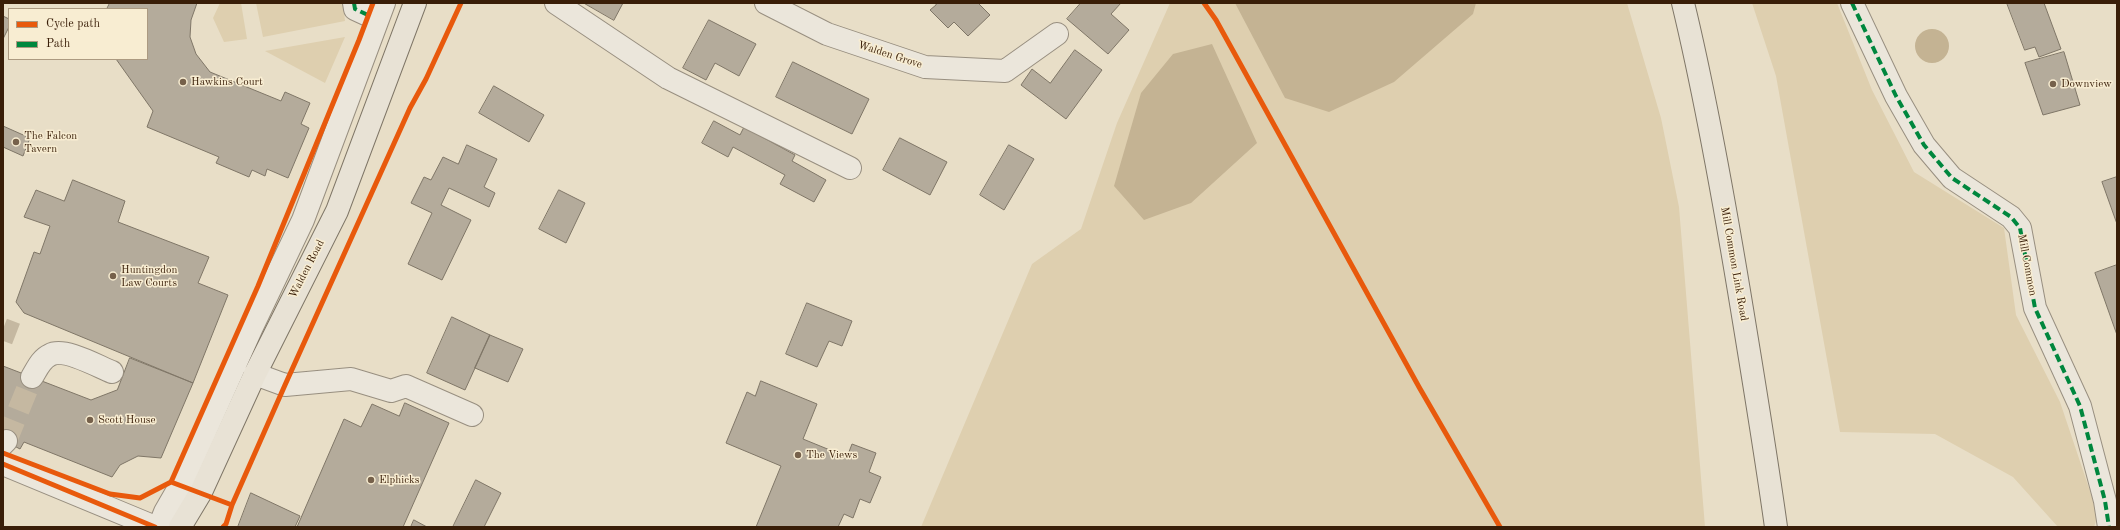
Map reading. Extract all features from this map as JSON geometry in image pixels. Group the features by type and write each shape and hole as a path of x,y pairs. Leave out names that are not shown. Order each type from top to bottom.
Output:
{"main road":[{"name":"Walden Road","path":"180,527 201,492 255,374 337,211 415,3"},
{"name":"Mill Common Link Road","path":"1683,3 1692,39 1725,211 1767,462 1776,527"}],"street":[{"path":"556,3 668,78 850,168"},
{"name":"Walden Grove","path":"766,3 827,34 925,67 1005,72 1057,34"},
{"name":"Mill Common","path":"1852,3 1896,96 1924,145 1952,178 2010,217 2020,228 2035,308 2080,406 2105,501 2109,527"},
{"path":"159,527 165,512 184,479 252,327 303,220 369,7"},
{"path":"32,377 40,364 49,355 56,353 66,353 112,372"},
{"path":"255,374 285,385 351,379 391,391 406,386 472,415"},
{"path":"3,464 155,527"}],"shaded area":[{"path":"220,3 241,3 247,39 224,42 213,18"},
{"path":"256,3 343,3 345,21 263,37"},
{"path":"1170,3 1627,3 1661,118 1679,207 1705,527 921,527 1032,264 1081,229 1117,123"},
{"path":"1235,3 1476,3 1473,14 1394,82 1329,112 1285,98"},
{"path":"1752,3 1837,3 1872,90 1914,172 2004,228 2016,315 2060,402 2098,515 2094,527 2058,527 2013,477 1935,434 1840,432 1776,76"},
{"path":"1935,29 1942,31 1947,36 1949,46 1947,56 1942,61 1929,63 1922,61 1917,56 1915,43 1917,36 1922,31"},
{"path":"345,37 325,83 265,51"},
{"path":"1212,44 1257,143 1191,203 1144,220 1114,186 1141,93 1173,54"}],"building":[{"name":"Hawkins Court","path":"110,3 197,3 191,20 190,37 196,54 210,72 281,101 285,92 310,103 301,124 309,128 288,178 267,169 265,176 252,170 249,177 216,163 219,157 147,127 153,111 117,60 148,60 148,8 108,8"},
{"path":"584,3 623,3 614,20"},
{"path":"935,3 978,3 990,15 968,36 954,22 948,28 930,10 936,5"},
{"path":"1081,3 1121,3 1111,14 1129,30 1108,54 1067,19"},
{"path":"2007,3 2044,3 2061,49 2039,57 2035,47 2025,50"},
{"path":"3,16 8,18 8,29 3,39"},
{"path":"709,20 756,44 739,76 715,63 706,80 683,68"},
{"path":"1075,50 1102,70 1066,119 1021,85 1032,69 1050,83"},
{"name":"Downview","path":"2064,52 2080,105 2043,115 2025,63"},
{"path":"793,62 869,99 852,134 776,97"},
{"path":"494,86 544,115 529,142 479,113"},
{"path":"714,121 740,135 744,127 795,155 792,161 826,180 814,202 780,184 785,175 733,147 728,157 702,143"},
{"name":"The Falcon Tavern","path":"3,126 30,138 23,156 3,147"},
{"path":"900,138 947,162 930,195 883,170"},
{"path":"467,145 497,159 484,187 495,193 489,207 449,188 441,205 471,220 442,280 408,264 432,213 411,203 424,177 431,180 443,157 458,164"},
{"path":"1009,145 1034,159 1004,210 980,195"},
{"path":"2117,177 2117,224 2102,182"},
{"name":"Huntingdon Law Courts","path":"73,180 125,201 118,222 209,257 198,283 228,295 193,383 24,313 16,302 34,252 40,254 50,226 24,217 36,190 64,201"},
{"path":"559,190 585,203 566,243 539,229"},
{"path":"2117,265 2117,335 2095,273"},
{"path":"807,303 852,321 842,346 829,341 817,367 786,354"},
{"path":"452,317 490,335 465,390 427,373"},
{"path":"490,335 523,349 508,382 475,368"},
{"name":"Scott House","path":"130,358 193,383 161,458 138,456 120,465 112,477 24,442 20,449 3,440 3,366 91,400 117,390"},
{"name":"The Views","path":"761,381 817,404 803,439 847,457 852,444 876,453 869,472 881,477 870,503 860,499 853,518 844,514 838,527 756,527 781,466 726,443 747,392 755,396"},
{"name":"Elphicks","path":"405,403 449,423 403,527 297,527 344,419 361,427 372,404 399,416"},
{"path":"476,480 501,493 484,527 453,527"},
{"path":"251,493 300,516 295,527 238,527"},
{"path":"414,520 427,527 411,527"}],"tunnel":[{"path":"3,329 16,334"},
{"path":"6,441 32,377"}],"marked path":[{"path":"354,3 355,9 368,15"},
{"path":"1852,3 1896,96 1924,145 1952,178 2011,217 2020,228 2035,308 2080,406 2105,501 2109,527"}],"cycle path":[{"path":"3,453 110,494 140,498 171,482 258,286 373,3"},
{"path":"223,527 226,524 232,505 285,385 410,108 426,79 461,3"},
{"path":"1204,3 1216,20 1419,387 1500,527"},
{"path":"3,464 155,527"},
{"path":"171,482 232,505"}],"place":[{"name":"Hawkins Court","path":"183,82"},
{"name":"Downview","path":"2053,84"},
{"name":"The Falcon Tavern","path":"16,142"},
{"name":"Huntingdon Law Courts","path":"113,276"},
{"name":"Scott House","path":"90,420"},
{"name":"The Views","path":"798,455"},
{"name":"Elphicks","path":"371,480"}]}
